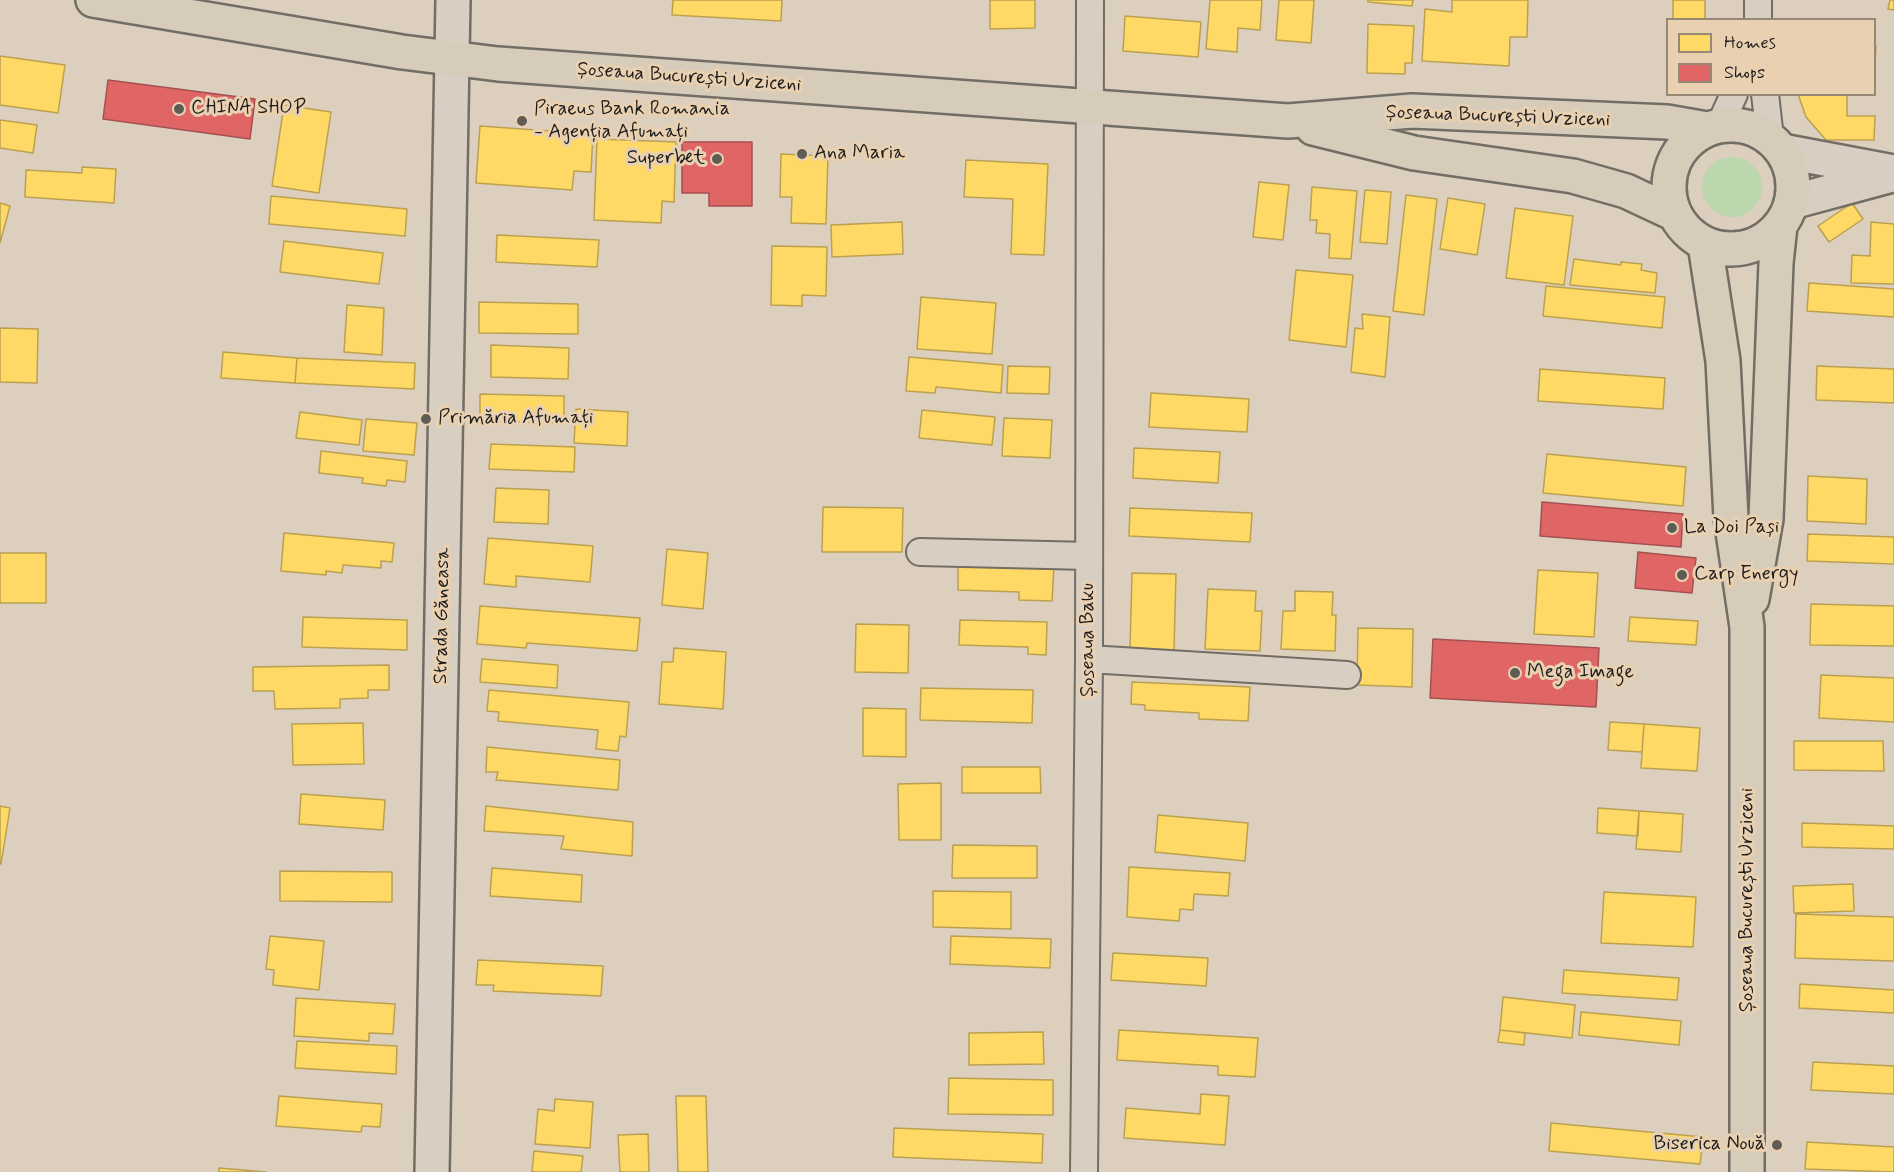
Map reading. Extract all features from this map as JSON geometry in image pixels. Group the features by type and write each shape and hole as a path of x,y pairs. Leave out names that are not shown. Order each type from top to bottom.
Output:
{"highway":[{"name":"Șoseaua București Urziceni","path":"93,0 452,60 1288,121 1412,111 1667,122 1713,127 1737,124 1755,129 1776,145 1790,167 1794,184 1776,263 1766,519 1747,627"},
{"name":"Șoseaua București Urziceni","path":"1288,121 1414,153 1573,176 1626,191 1675,214 1687,231 1705,244 1718,248 1731,250 1758,243 1771,236 1786,214"},
{"path":"1675,214 1670,195 1670,175 1677,155 1690,140 1713,127"},
{"name":"Șoseaua București Urziceni","path":"1705,244 1723,361 1731,518 1747,627 1747,1172"}],"main road":[{"name":"Strada Găneasa","path":"432,1172 453,0"},
{"path":"1776,145 1894,173"},
{"path":"1786,214 1894,173"}],"street":[{"name":"Șoseaua Baku","path":"1084,1172 1089,659 1090,0"},
{"path":"1758,0 1758,18"},
{"path":"1713,127 1733,96"},
{"path":"1765,96 1776,145"},
{"path":"920,552 1089,556"},
{"path":"1089,659 1347,675"}],"green space":[{"path":"1732,157 1749,162 1757,170 1762,187 1757,204 1749,212 1732,217 1715,212 1707,204 1702,187 1707,170 1715,162"}],"building: Homes":[{"path":"673,0 782,0 781,21 672,15"},
{"path":"990,0 1035,0 1035,28 990,29"},
{"path":"1210,0 1262,0 1260,30 1238,28 1237,52 1206,49"},
{"path":"1279,0 1314,0 1311,43 1276,40"},
{"path":"1368,0 1413,0 1412,6 1368,2"},
{"path":"1452,0 1528,0 1527,37 1510,37 1509,66 1422,61 1425,9 1452,12"},
{"path":"1673,0 1705,0 1705,18 1673,18"},
{"path":"1890,0 1894,0 1894,10 1888,9"},
{"path":"1125,16 1201,22 1198,57 1123,51"},
{"path":"1368,24 1414,26 1412,63 1405,63 1405,74 1367,73"},
{"path":"0,56 65,65 58,113 0,105"},
{"path":"1799,96 1847,96 1847,116 1875,116 1874,140 1826,140 1806,117"},
{"path":"284,105 331,112 319,193 272,186"},
{"path":"0,120 37,125 33,153 0,148"},
{"path":"480,126 593,134 591,172 574,171 572,190 476,183"},
{"path":"597,139 676,142 674,202 662,201 661,223 594,220"},
{"path":"781,154 828,156 826,224 791,223 792,197 780,197"},
{"path":"966,160 1048,164 1044,255 1011,254 1013,199 964,197"},
{"path":"82,167 116,169 114,203 25,197 26,170 82,173"},
{"path":"1259,182 1289,185 1283,240 1253,237"},
{"path":"1312,187 1357,191 1351,259 1329,258 1330,234 1316,233 1317,220 1310,220"},
{"path":"1365,190 1391,192 1387,244 1360,242"},
{"path":"1406,195 1437,199 1424,315 1393,311"},
{"path":"271,196 407,209 405,236 269,224"},
{"path":"1448,198 1485,204 1477,255 1440,249"},
{"path":"0,203 10,206 0,243"},
{"path":"1852,203 1863,219 1829,242 1818,226"},
{"path":"1515,208 1573,216 1564,285 1506,278"},
{"path":"902,222 903,254 832,257 831,225"},
{"path":"1871,222 1894,224 1894,284 1851,283 1852,255 1870,256"},
{"path":"497,235 599,240 597,267 496,262"},
{"path":"284,241 383,253 379,284 280,272"},
{"path":"772,246 827,247 826,296 802,295 802,306 771,305"},
{"path":"1574,259 1621,265 1621,262 1642,264 1641,270 1657,273 1655,293 1570,285"},
{"path":"1296,270 1353,275 1346,347 1289,340"},
{"path":"1809,283 1894,289 1894,317 1807,311"},
{"path":"1546,286 1665,297 1662,328 1543,316"},
{"path":"921,297 996,303 992,354 917,349"},
{"path":"479,302 578,304 578,334 479,333"},
{"path":"347,305 384,308 382,355 344,352"},
{"path":"1362,314 1390,317 1385,377 1351,372 1355,328 1363,329"},
{"path":"0,328 38,329 37,383 0,382"},
{"path":"491,345 569,348 568,379 491,377"},
{"path":"223,352 297,358 295,383 221,378"},
{"path":"909,357 1003,365 1001,393 936,387 935,393 906,391"},
{"path":"297,358 415,363 414,389 295,383"},
{"path":"1008,366 1050,367 1049,394 1007,393"},
{"path":"1817,366 1894,369 1894,403 1816,400"},
{"path":"1540,369 1665,378 1663,409 1538,401"},
{"path":"1151,393 1249,399 1247,432 1149,427"},
{"path":"480,394 564,396 564,423 480,421"},
{"path":"576,409 628,412 627,446 574,443"},
{"path":"922,410 995,417 992,445 919,438"},
{"path":"300,412 362,420 359,445 296,438"},
{"path":"1004,418 1052,420 1050,458 1002,456"},
{"path":"366,419 417,423 414,455 363,451"},
{"path":"491,444 575,447 574,472 489,469"},
{"path":"1134,448 1220,452 1218,483 1133,478"},
{"path":"321,451 407,461 405,482 387,480 386,486 362,483 363,478 319,473"},
{"path":"1547,454 1686,467 1683,506 1543,493"},
{"path":"1808,476 1867,479 1866,524 1807,521"},
{"path":"496,488 549,490 548,524 494,522"},
{"path":"823,507 903,508 902,552 822,552"},
{"path":"1130,508 1252,513 1250,542 1129,536"},
{"path":"284,533 394,543 392,562 381,561 381,568 343,565 342,573 326,571 326,575 281,571"},
{"path":"1808,534 1894,537 1894,564 1807,561"},
{"path":"488,538 593,546 590,582 516,576 516,587 484,584"},
{"path":"667,549 708,553 703,609 662,605"},
{"path":"0,553 46,553 46,603 0,603"},
{"path":"958,564 1054,566 1052,601 1019,600 1019,592 958,590"},
{"path":"1538,570 1598,573 1594,637 1534,634"},
{"path":"1132,573 1176,574 1174,650 1130,649"},
{"path":"1208,589 1256,591 1255,611 1262,611 1260,651 1205,649"},
{"path":"1295,591 1333,592 1332,615 1336,615 1335,651 1281,649 1283,611 1295,611"},
{"path":"1811,604 1894,606 1894,646 1810,645"},
{"path":"480,606 640,618 637,651 527,643 526,648 477,644"},
{"path":"303,617 407,620 407,650 302,647"},
{"path":"1630,617 1698,621 1696,645 1628,641"},
{"path":"960,620 1047,622 1046,655 1028,654 1028,647 959,645"},
{"path":"856,624 909,625 908,673 855,672"},
{"path":"1358,628 1413,629 1412,687 1357,685"},
{"path":"674,648 726,652 723,709 659,704 662,662 673,662"},
{"path":"482,659 558,665 557,688 480,682"},
{"path":"389,665 389,690 368,690 368,698 340,699 340,708 275,709 274,691 253,691 253,667"},
{"path":"1821,675 1894,678 1894,722 1819,718"},
{"path":"1132,682 1250,687 1248,721 1199,719 1199,713 1145,710 1145,705 1131,704"},
{"path":"921,688 1033,690 1032,723 920,720"},
{"path":"489,690 629,702 626,737 620,736 618,751 596,749 598,730 498,721 499,712 487,711"},
{"path":"863,708 906,709 906,757 863,756"},
{"path":"1610,722 1644,724 1642,752 1608,750"},
{"path":"363,723 364,764 293,765 292,724"},
{"path":"1644,724 1700,728 1697,771 1641,768"},
{"path":"1794,741 1883,741 1884,771 1794,770"},
{"path":"487,747 620,760 618,790 496,780 498,772 486,772"},
{"path":"962,767 1040,767 1041,793 962,793"},
{"path":"941,783 941,840 899,840 898,784"},
{"path":"301,794 385,800 383,830 299,824"},
{"path":"0,806 10,808 1,864 0,864"},
{"path":"486,806 633,822 632,856 561,849 564,836 484,831"},
{"path":"1598,808 1639,811 1638,836 1597,833"},
{"path":"1639,811 1683,814 1681,852 1636,849"},
{"path":"1158,815 1248,823 1245,861 1155,852"},
{"path":"1802,823 1894,826 1894,849 1802,847"},
{"path":"953,845 1037,846 1037,878 952,878"},
{"path":"1129,867 1230,873 1228,896 1194,894 1193,910 1180,909 1179,921 1127,917"},
{"path":"492,868 582,875 581,902 490,896"},
{"path":"280,871 392,872 392,902 280,901"},
{"path":"1853,884 1854,911 1794,913 1793,886"},
{"path":"933,891 1011,892 1011,929 933,927"},
{"path":"1604,892 1696,897 1693,947 1601,943"},
{"path":"1796,914 1894,917 1894,961 1795,958"},
{"path":"270,936 324,941 319,990 273,985 274,970 266,969"},
{"path":"951,936 1051,939 1050,968 950,964"},
{"path":"1113,953 1208,958 1206,986 1111,980"},
{"path":"478,960 603,966 601,996 493,991 494,985 476,985"},
{"path":"1564,970 1679,978 1677,1000 1562,993"},
{"path":"1800,984 1894,990 1894,1013 1799,1008"},
{"path":"1503,997 1575,1005 1572,1038 1500,1030"},
{"path":"296,998 395,1004 393,1034 369,1033 369,1041 294,1036"},
{"path":"1581,1012 1681,1021 1679,1045 1579,1035"},
{"path":"1119,1030 1258,1038 1255,1077 1218,1075 1218,1066 1117,1060"},
{"path":"1500,1030 1525,1033 1524,1045 1498,1042"},
{"path":"1043,1032 1044,1064 969,1065 969,1033"},
{"path":"297,1041 397,1046 396,1074 295,1068"},
{"path":"1813,1062 1894,1066 1894,1094 1811,1090"},
{"path":"949,1078 1053,1080 1053,1115 948,1114"},
{"path":"1201,1094 1229,1096 1225,1145 1124,1138 1126,1108 1200,1114"},
{"path":"279,1096 382,1104 380,1127 362,1126 361,1132 276,1126"},
{"path":"676,1096 706,1096 708,1172 678,1172"},
{"path":"555,1099 593,1102 590,1148 535,1144 538,1109 554,1111"},
{"path":"1551,1123 1703,1137 1700,1164 1549,1151"},
{"path":"894,1128 1043,1134 1042,1163 893,1157"},
{"path":"648,1134 649,1172 620,1172 618,1135"},
{"path":"1807,1142 1894,1147 1894,1172 1805,1169"},
{"path":"534,1151 583,1156 581,1172 532,1172"},
{"path":"219,1168 266,1172 219,1172"}],"building: Shops":[{"name":"CHINA SHOP","path":"108,80 255,99 250,139 103,119"},
{"path":"682,142 752,142 752,206 709,206 709,193 682,193"},
{"path":"1542,502 1683,514 1681,547 1540,536"},
{"path":"1638,552 1696,558 1692,593 1635,588"},
{"name":"Mega Image","path":"1433,639 1599,648 1596,707 1430,698"}],"place":[{"name":"CHINA SHOP","path":"179,109"},
{"name":"Piraeus Bank Romania - Agenția Afumați","path":"522,121"},
{"name":"Ana Maria","path":"802,154"},
{"name":"Superbet","path":"717,159"},
{"name":"Primăria Afumați","path":"426,419"},
{"name":"La Doi Pași","path":"1672,528"},
{"name":"Carp Energy","path":"1682,575"},
{"name":"Mega Image","path":"1515,673"},
{"name":"Biserica Nouă","path":"1777,1145"}]}
